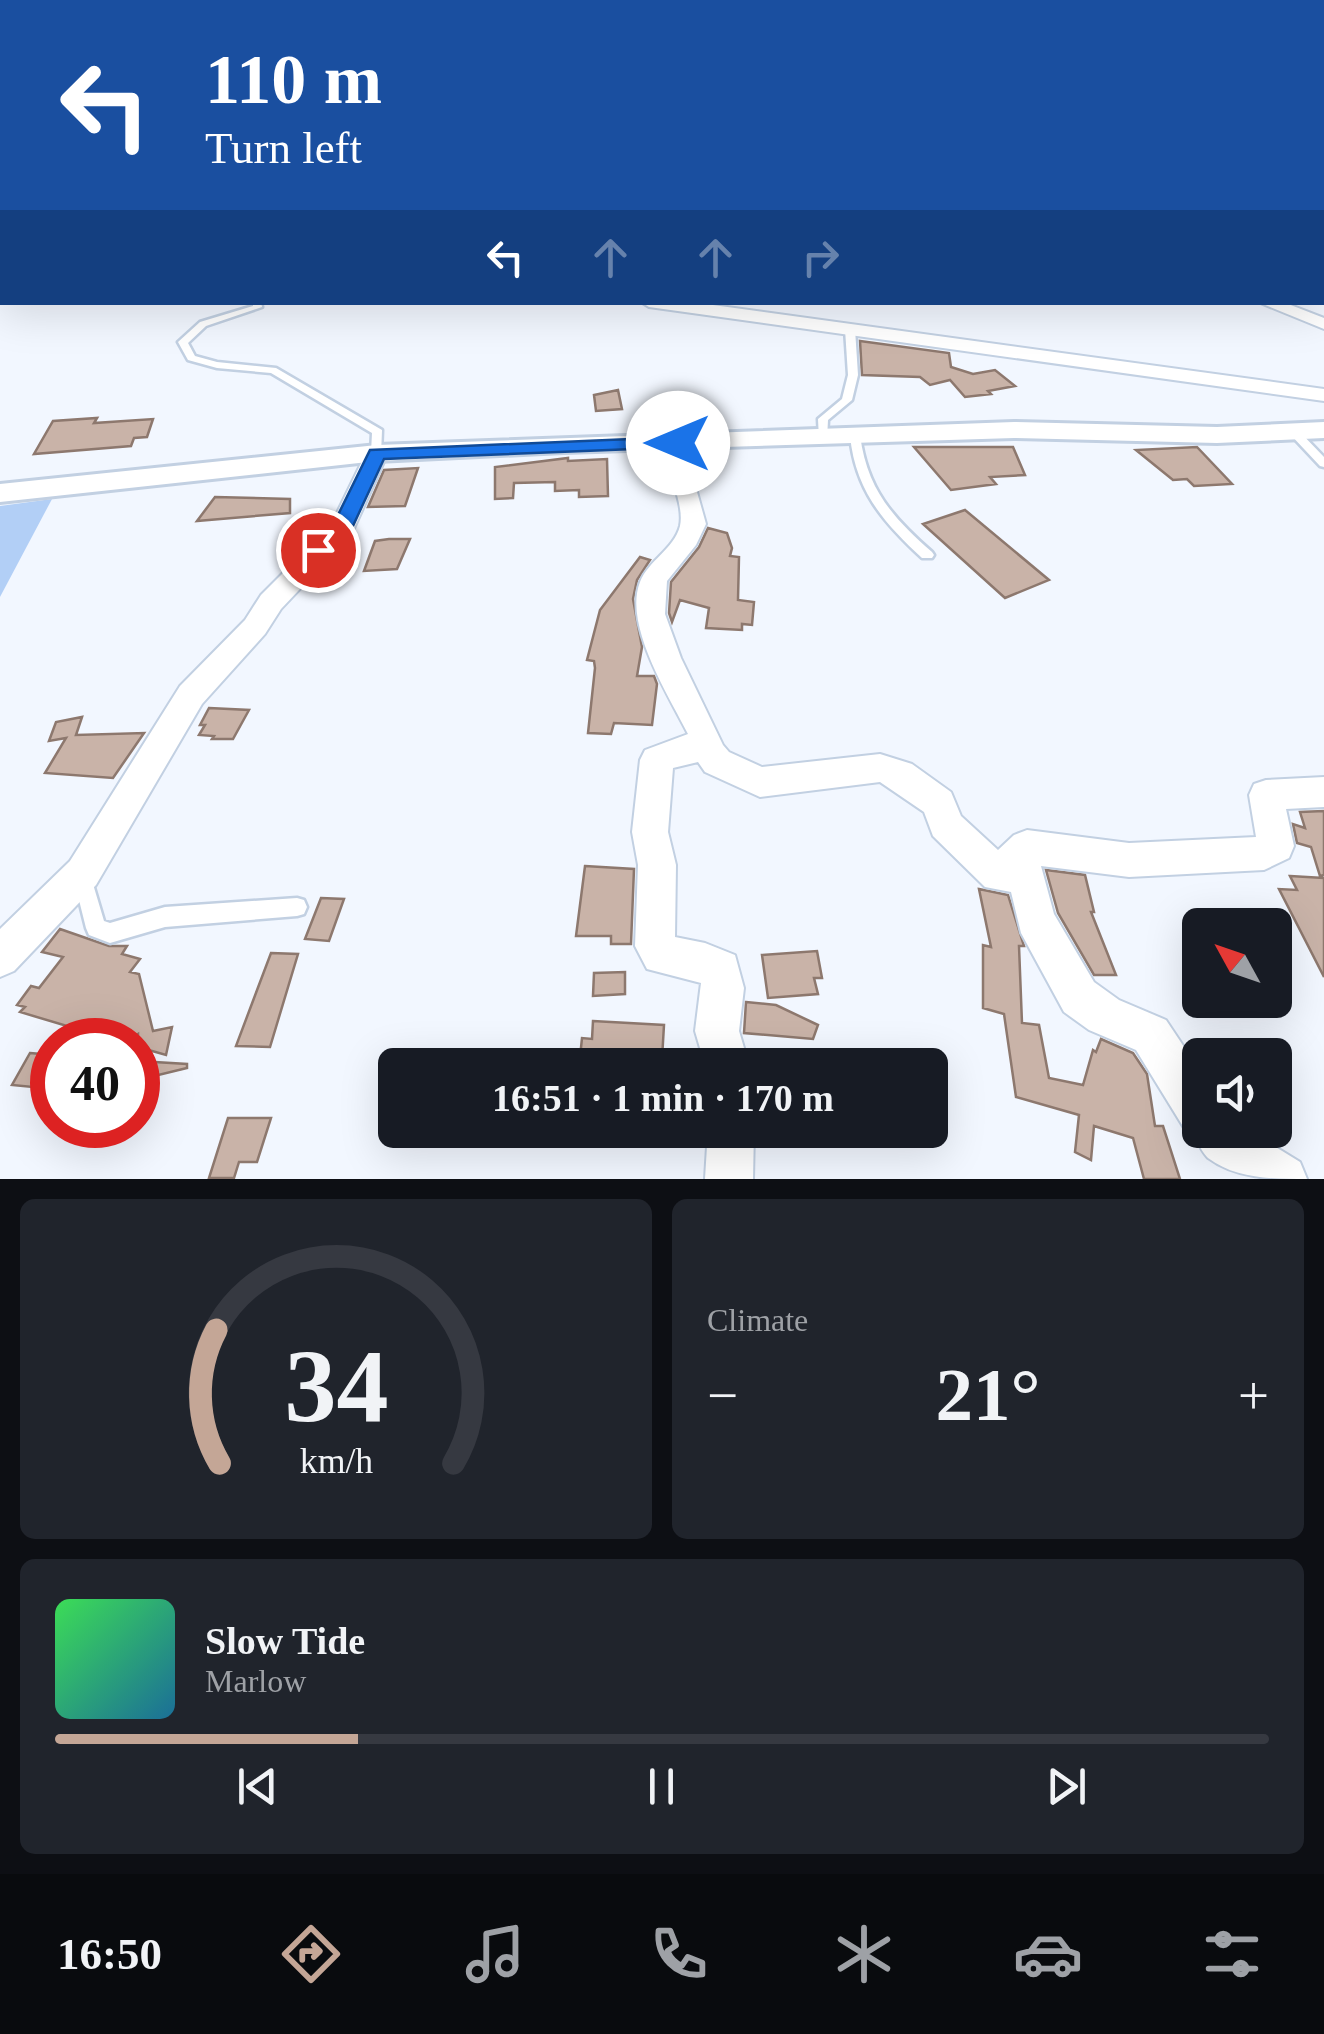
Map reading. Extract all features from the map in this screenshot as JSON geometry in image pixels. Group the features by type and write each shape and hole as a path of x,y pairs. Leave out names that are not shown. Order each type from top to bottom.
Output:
{"street":[{"path":"670,305 1324,396"},
{"path":"1274,305 1324,324"},
{"path":"0,493 377,454 1014,430 1217,435 1324,430"},
{"path":"678,443 676,471 694,515 693,524 689,536 652,583 648,599 662,650 705,736 706,750 718,762 760,782 880,768 900,774 939,802 946,825 998,875 1008,870 1027,847 1129,860 1264,854 1276,846 1266,795 1324,792"},
{"path":"0,957 82,875 191,695 342,528 377,454"},
{"path":"705,736 694,750 674,752 657,760 650,832 657,865 655,946 662,955 705,963 720,970 723,988 717,1031 722,1048"},
{"path":"1008,870 1012,876 1028,878 1036,919 1079,997 1104,1015 1150,1035 1182,1084"},
{"path":"729,1179 730,1148"},
{"path":"1233,1148 1283,1179"}],"lane":[{"path":"257,305 258,308 196,329 183,342 191,358 217,366 273,370 378,432 377,454"},
{"path":"823,437 823,420 846,400 853,375 850,329"},
{"path":"1293,431 1324,464"},
{"path":"855,436 856,464 877,506 927,555"},
{"path":"82,875 96,928 110,933 165,917 297,908"}],"shaded area":[{"path":"52,499 0,597 0,506"}],"building":[{"path":"860,341 949,353 951,367 973,374 995,370 1015,386 965,397 950,380 930,385 920,377 862,375"},
{"path":"618,390 622,409 596,411 594,395"},
{"path":"97,418 94,423 153,419 147,437 134,438 131,446 34,454 53,421"},
{"path":"914,447 1013,447 1025,475 990,477 996,484 951,490"},
{"path":"1197,447 1232,484 1194,486 1187,479 1173,480 1136,450"},
{"path":"568,458 607,459 608,496 579,497 579,490 555,491 555,482 514,483 513,498 495,499 495,467"},
{"path":"418,468 405,506 368,507 384,470"},
{"path":"215,497 290,499 290,513 197,521"},
{"path":"965,510 1049,580 1005,598 923,524"},
{"path":"708,528 727,533 732,548 730,556 739,557 738,600 754,602 752,625 742,624 742,630 706,628 709,608 680,600 672,622 669,613 671,582 699,547"},
{"path":"410,539 397,569 364,571 375,541"},
{"path":"640,557 650,560 637,580 633,599 642,647 637,676 654,676 657,684 652,725 614,723 611,734 588,733 595,668 594,661 587,660 600,610"},
{"path":"209,708 249,710 233,739 212,739 214,736 199,735"},
{"path":"82,717 76,735 144,733 113,778 45,773 66,738 49,741 56,722"},
{"path":"1324,811 1324,875 1320,876 1311,847 1297,843 1293,824 1305,828 1300,812"},
{"path":"585,866 634,869 631,944 611,944 611,936 576,936"},
{"path":"1046,870 1085,875 1091,912 1116,975 1094,975 1058,913"},
{"path":"1290,876 1324,878 1324,977 1279,889 1297,890"},
{"path":"979,889 1008,895 1024,946 1019,946 1022,1023 1039,1025 1049,1078 1083,1085 1093,1050 1096,1052 1101,1039 1133,1053 1147,1074 1155,1126 1163,1126 1180,1179 1144,1179 1133,1138 1094,1126 1091,1160 1075,1152 1079,1115 1016,1097 1004,1014 983,1008 983,945 991,947"},
{"path":"321,898 344,899 329,941 305,939"},
{"path":"60,929 109,946 127,946 122,954 140,959 130,972 139,974 150,1018 40,1018 20,1012 25,1007 17,1005 31,986 39,988 63,957 42,952"},
{"path":"817,951 822,978 814,978 818,994 768,998 762,955"},
{"path":"271,953 298,954 270,1047 236,1046"},
{"path":"625,972 625,994 593,996 594,973"},
{"path":"746,1002 776,1005 818,1025 813,1039 744,1033"},
{"path":"593,1021 664,1025 663,1048 581,1048 582,1038 592,1039"},
{"path":"172,1027 166,1055 160,1053 160,1030"},
{"path":"30,1053 30,1087 12,1085"},
{"path":"160,1062 187,1064 187,1068 160,1075"},
{"path":"228,1118 271,1118 257,1162 239,1162 234,1178 209,1178"}],"route":[{"path":"318,550 342,528 377,454 564,444 678,443"}]}
